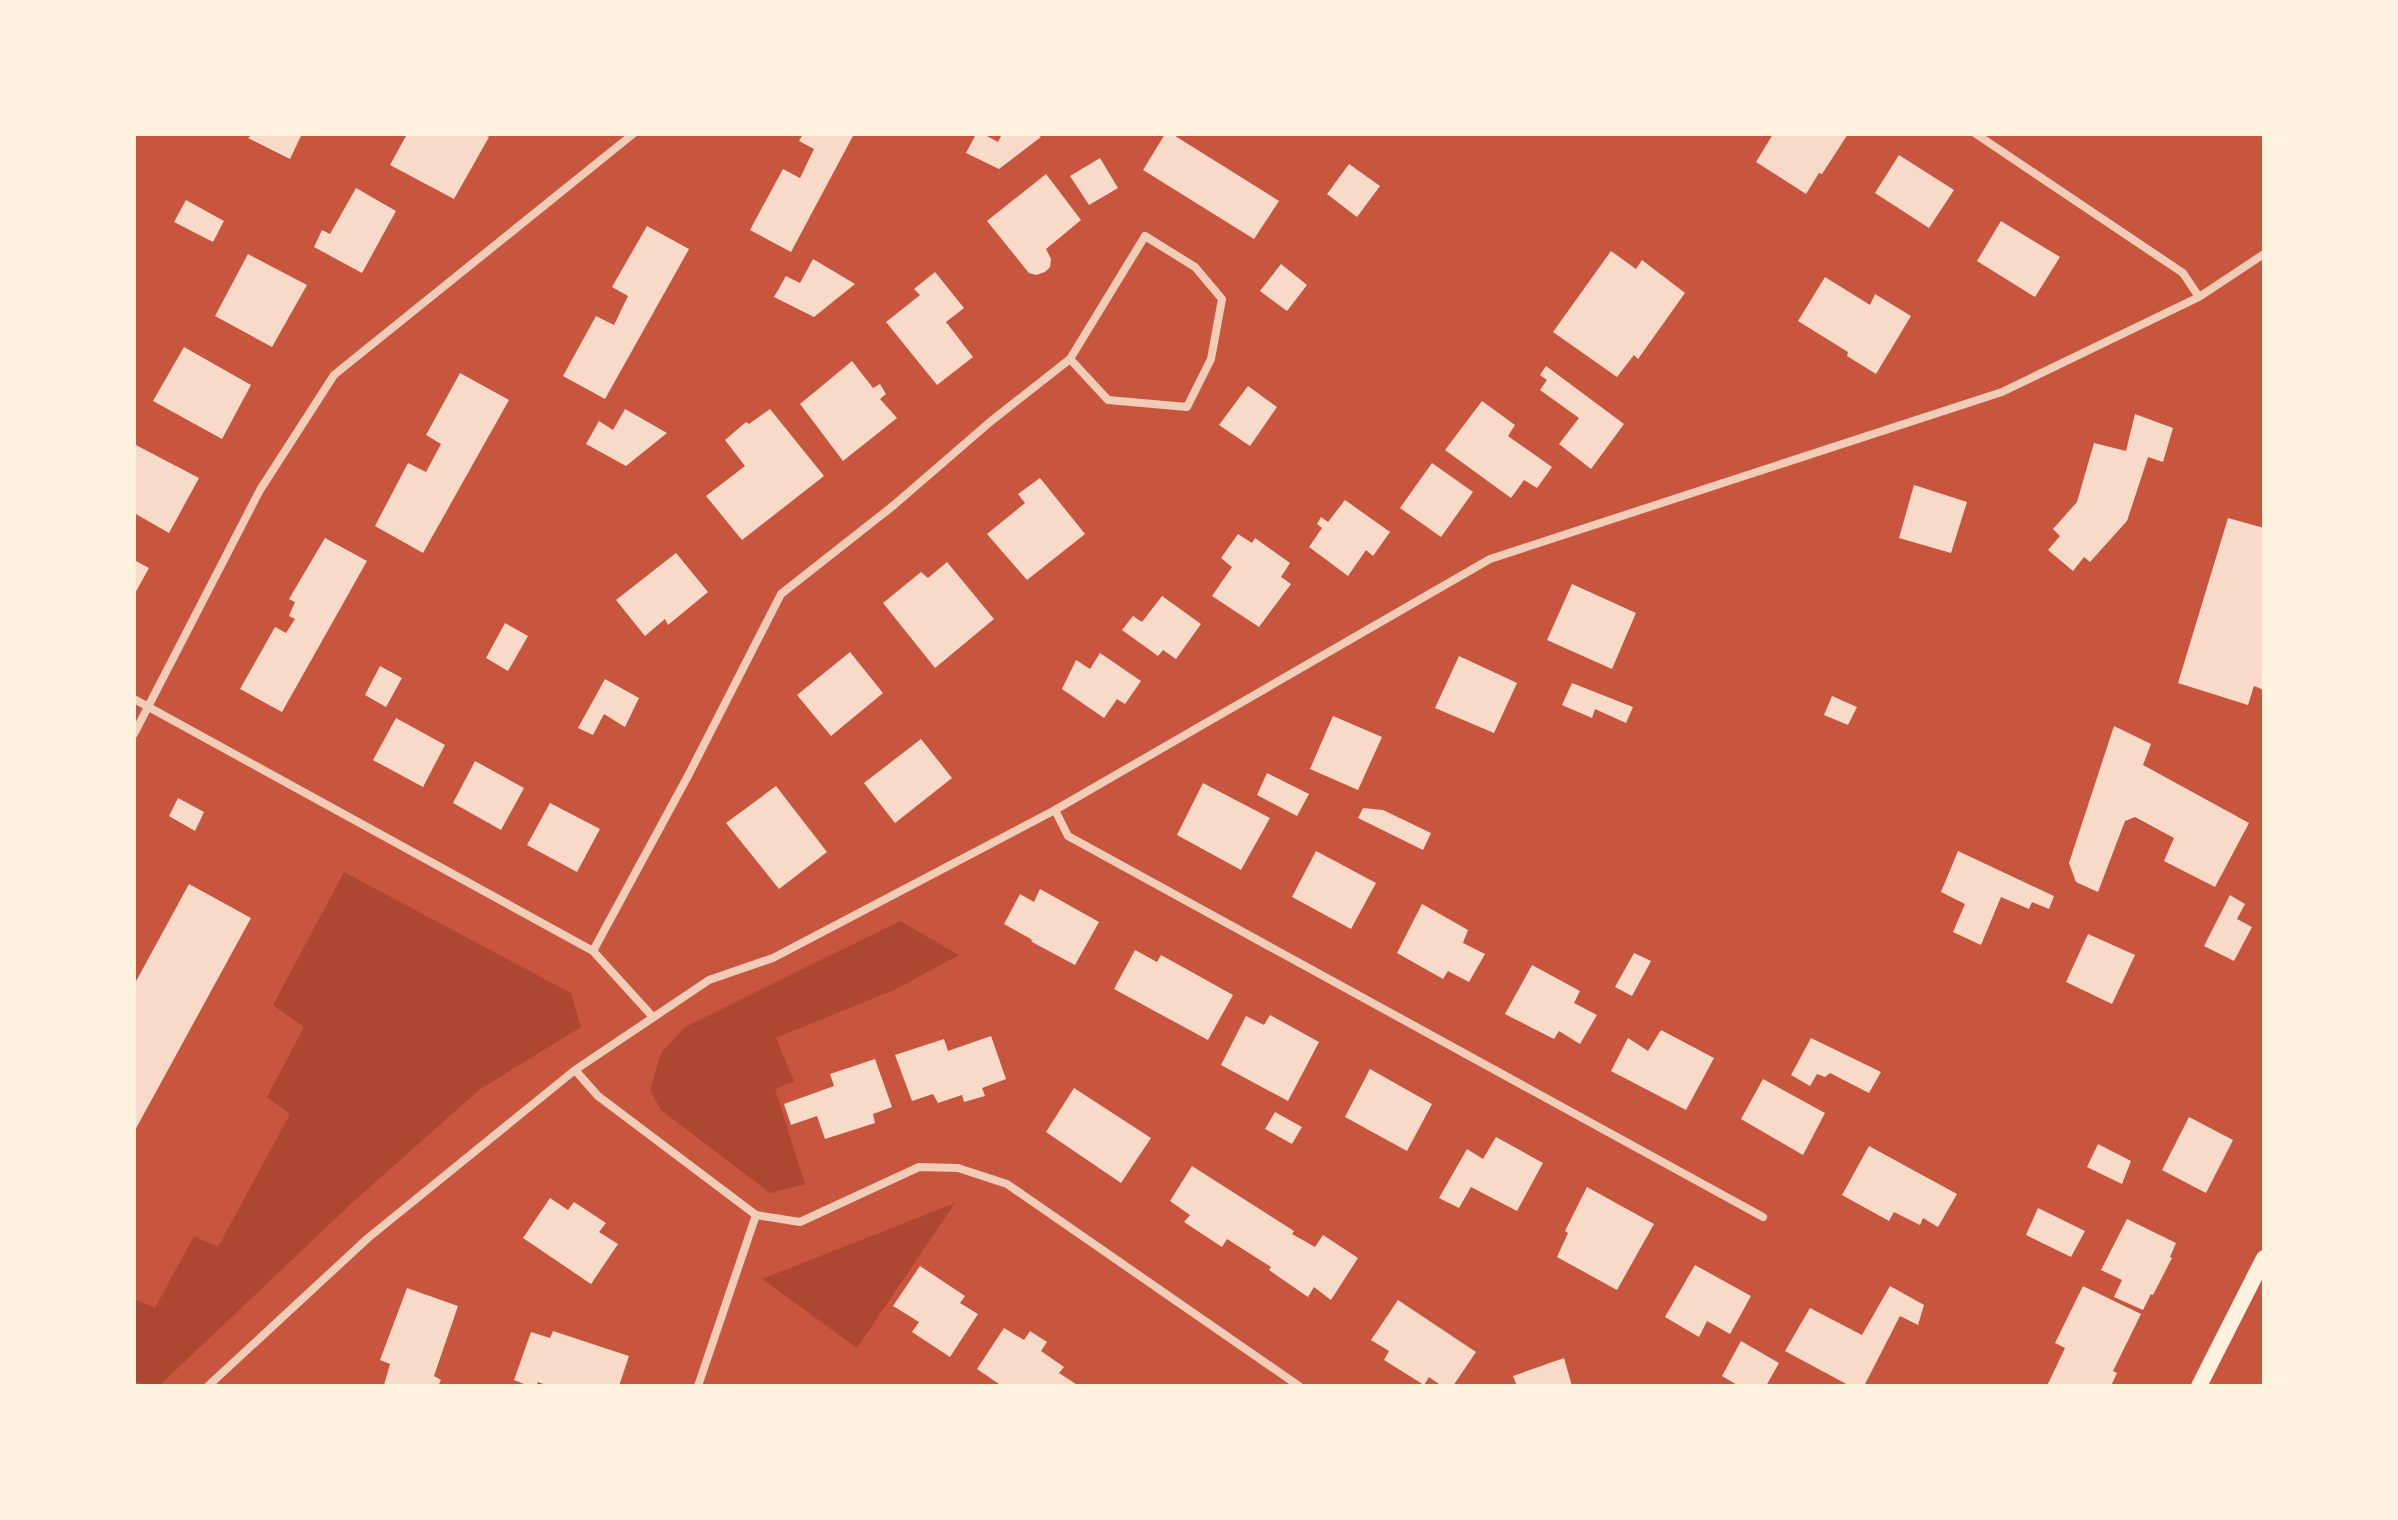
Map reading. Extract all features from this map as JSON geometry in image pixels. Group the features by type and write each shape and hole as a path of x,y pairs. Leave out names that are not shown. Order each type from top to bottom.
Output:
{"main road":[{"path":"2199,1386 2264,1258"}],"street":[{"path":"134,734 260,490 334,375 633,134"},
{"path":"1976,134 2183,273 2199,297"},
{"path":"593,951 689,774 781,594 1070,359 1145,236 1195,267 1222,299 1211,359 1187,407 1108,400 1070,359"},
{"path":"208,1386 368,1238 575,1070 709,980 773,958 1055,810 1490,559 2002,392 2199,297 2264,254"},
{"path":"134,699 593,951 652,1016"},
{"path":"1055,810 1068,836 1763,1217"},
{"path":"575,1070 598,1096 756,1215 800,1222 919,1167 958,1168 1007,1184 1299,1386"},
{"path":"698,1386 756,1215"}],"shaded area":[{"path":"344,872 571,993 581,1027 479,1090 353,1202 159,1386 138,1382 134,1385 134,1299 155,1308 194,1236 218,1247 290,1114 267,1097 304,1027 273,1005"},
{"path":"900,921 959,955 896,989 776,1038 794,1081 775,1089 805,1184 770,1193 661,1110 650,1090 661,1053 685,1027"},
{"path":"955,1203 857,1348 762,1279"}],"building":[{"path":"253,134 301,136 290,159 248,138"},
{"path":"407,134 484,134 489,137 454,199 390,165"},
{"path":"803,134 854,134 791,252 750,230 783,169 800,178 814,149 799,141"},
{"path":"976,134 998,142 1002,134 1036,134 1041,137 999,169 966,153"},
{"path":"1165,134 1172,134 1279,201 1254,239 1143,170"},
{"path":"1773,134 1848,134 1806,194 1756,162"},
{"path":"1899,155 1954,190 1929,228 1875,193"},
{"path":"1100,158 1118,188 1089,205 1070,176"},
{"path":"1349,164 1380,186 1357,217 1327,194"},
{"path":"1046,174 1081,220 1046,249 1051,259 1050,267 1036,275 1029,273 987,221"},
{"path":"356,188 396,211 362,273 314,247 322,230 330,234"},
{"path":"186,200 224,221 213,242 174,222"},
{"path":"2001,221 2060,257 2035,297 1977,261"},
{"path":"647,226 689,249 605,399 563,376 596,316 614,325 628,296 612,287"},
{"path":"1611,251 1636,269 1642,260 1685,293 1638,359 1634,355 1617,377 1553,332"},
{"path":"248,254 307,285 272,347 215,316"},
{"path":"813,259 855,284 814,317 774,297 786,276 800,283"},
{"path":"1281,264 1307,285 1287,311 1260,291"},
{"path":"935,272 964,308 946,322 973,357 937,385 886,322 920,295 914,289"},
{"path":"1825,277 1870,305 1875,294 1911,316 1876,374 1847,356 1848,352 1798,321"},
{"path":"184,347 251,385 222,439 153,401"},
{"path":"852,361 873,388 880,384 886,394 880,399 897,418 843,461 800,404"},
{"path":"1546,366 1624,424 1591,469 1559,444 1579,418 1540,390 1547,380 1540,375"},
{"path":"460,373 509,400 423,553 375,526 408,463 426,472 441,444 426,435"},
{"path":"1248,386 1277,407 1250,446 1219,425"},
{"path":"1482,401 1515,425 1508,436 1552,467 1537,488 1524,480 1511,498 1445,450"},
{"path":"625,409 667,433 626,466 586,444 599,421 613,430"},
{"path":"770,409 824,476 742,540 706,496 745,466 725,440 746,422 749,424"},
{"path":"2135,414 2173,428 2163,462 2148,457 2127,521 2090,562 2084,557 2073,571 2048,550 2060,536 2053,529 2077,502 2094,443 2126,451"},
{"path":"134,444 199,478 169,533 134,513"},
{"path":"1432,463 1473,492 1441,537 1400,508"},
{"path":"1040,478 1085,534 1027,580 987,534 1025,503 1018,494"},
{"path":"1914,485 1967,502 1951,553 1899,538"},
{"path":"1345,500 1390,532 1373,556 1366,550 1348,576 1309,547 1322,528 1317,524 1321,517 1328,522"},
{"path":"2228,518 2264,528 2264,690 2254,686 2248,705 2178,683"},
{"path":"1238,534 1252,543 1255,538 1290,563 1281,577 1291,584 1259,627 1212,596 1232,567 1221,558"},
{"path":"325,538 367,561 282,712 240,689 275,627 286,633 295,619 289,616 295,602 289,599"},
{"path":"676,553 708,592 668,625 665,619 645,636 616,600"},
{"path":"134,560 149,568 134,595"},
{"path":"947,562 994,619 935,668 883,603 921,572 928,578"},
{"path":"1572,584 1636,613 1612,669 1547,640"},
{"path":"1162,596 1201,624 1176,659 1163,650 1158,656 1122,630 1133,616 1142,622"},
{"path":"505,623 528,636 508,671 486,658"},
{"path":"850,652 883,693 831,736 797,695"},
{"path":"1100,653 1141,681 1125,704 1117,699 1104,718 1062,689 1076,660 1090,669"},
{"path":"1459,656 1517,683 1494,733 1435,708"},
{"path":"380,666 402,678 386,707 365,695"},
{"path":"605,679 639,698 625,727 604,714 593,735 578,728"},
{"path":"1572,683 1633,707 1626,723 1595,709 1592,718 1562,705"},
{"path":"1832,696 1857,707 1848,725 1824,715"},
{"path":"1333,716 1382,737 1358,790 1310,769"},
{"path":"396,718 445,745 423,787 373,760"},
{"path":"2114,726 2151,744 2143,765 2249,823 2215,887 2164,861 2174,838 2135,817 2125,821 2098,892 2076,882 2069,863"},
{"path":"921,739 952,778 895,823 864,783"},
{"path":"475,761 524,788 501,830 453,803"},
{"path":"1267,773 1309,794 1297,816 1257,795"},
{"path":"1203,783 1270,818 1241,870 1177,835"},
{"path":"776,786 827,852 779,889 726,823"},
{"path":"178,798 204,812 195,831 169,816"},
{"path":"550,803 600,829 577,872 527,845"},
{"path":"1363,808 1383,810 1431,833 1423,850 1358,818"},
{"path":"1316,851 1376,883 1351,929 1292,897"},
{"path":"1958,851 2054,896 2049,909 2032,902 2029,909 2001,897 1981,945 1953,932 1965,904 1941,892"},
{"path":"189,884 251,918 134,1132 134,985"},
{"path":"1040,889 1099,922 1075,965 1004,924 1020,894 1034,902"},
{"path":"2230,895 2245,904 2237,919 2252,927 2234,961 2204,946"},
{"path":"1422,904 1468,930 1463,943 1485,954 1469,982 1448,971 1443,979 1397,953"},
{"path":"2088,934 2135,955 2112,1004 2066,982"},
{"path":"1135,950 1157,962 1161,955 1233,995 1208,1040 1114,989"},
{"path":"1634,953 1651,961 1632,996 1615,987"},
{"path":"1532,965 1580,991 1574,1003 1597,1015 1580,1044 1559,1031 1554,1039 1505,1014"},
{"path":"1270,1015 1319,1042 1288,1101 1221,1065 1246,1016 1264,1025"},
{"path":"1661,1030 1714,1058 1686,1110 1611,1071 1628,1038 1648,1051"},
{"path":"991,1036 1006,1079 982,1088 985,1096 964,1102 962,1095 938,1103 933,1094 912,1101 895,1055 944,1039 948,1051"},
{"path":"1811,1038 1881,1072 1869,1093 1830,1073 1825,1077 1817,1074 1810,1086 1791,1075"},
{"path":"875,1059 892,1107 873,1114 875,1123 825,1139 817,1116 791,1125 784,1104 834,1086 830,1074"},
{"path":"1370,1069 1432,1104 1407,1151 1345,1117"},
{"path":"1763,1079 1825,1113 1803,1155 1741,1119"},
{"path":"1074,1088 1151,1138 1121,1183 1046,1132"},
{"path":"1275,1112 1302,1127 1292,1144 1265,1129"},
{"path":"2189,1117 2233,1140 2206,1193 2162,1170"},
{"path":"1496,1137 1543,1163 1517,1211 1471,1187 1459,1208 1439,1198 1467,1149 1483,1159"},
{"path":"2098,1144 2131,1161 2122,1184 2087,1167"},
{"path":"1869,1146 1957,1194 1938,1227 1923,1218 1920,1225 1894,1212 1889,1221 1842,1195"},
{"path":"1192,1166 1315,1247 1323,1235 1358,1258 1331,1300 1314,1287 1308,1297 1269,1270 1271,1267 1227,1239 1222,1247 1184,1222 1190,1215 1170,1201"},
{"path":"1587,1187 1654,1224 1617,1290 1557,1257 1568,1233 1565,1231"},
{"path":"550,1198 568,1210 574,1202 606,1223 599,1232 618,1244 591,1284 523,1238"},
{"path":"2038,1208 2085,1231 2071,1257 2026,1235"},
{"path":"2127,1219 2176,1243 2172,1258 2143,1310 2114,1297 2122,1280 2101,1270"},
{"path":"1695,1265 1751,1296 1730,1334 1707,1321 1699,1337 1665,1317"},
{"path":"920,1266 965,1296 960,1303 978,1314 950,1357 912,1332 919,1322 893,1306"},
{"path":"1890,1286 1924,1305 1918,1325 1900,1316 1864,1386 1850,1386 1785,1351 1810,1308 1862,1335"},
{"path":"2083,1286 2141,1314 2113,1371 2117,1373 2111,1386 2047,1386 2065,1348 2055,1343"},
{"path":"407,1288 458,1306 434,1376 441,1380 438,1386 384,1385 390,1364 380,1360"},
{"path":"1398,1300 1476,1352 1453,1386 1442,1386 1429,1377 1424,1385 1384,1360 1389,1351 1371,1340"},
{"path":"1004,1328 1024,1340 1030,1331 1047,1342 1041,1351 1064,1367 1059,1373 1079,1386 1002,1386 977,1369"},
{"path":"553,1331 629,1356 619,1386 549,1386 538,1382 536,1386 529,1386 514,1380 531,1332 550,1338"},
{"path":"1741,1341 1779,1363 1766,1386 1739,1386 1722,1376"},
{"path":"1564,1358 1572,1386 1517,1386 1513,1376"}]}
